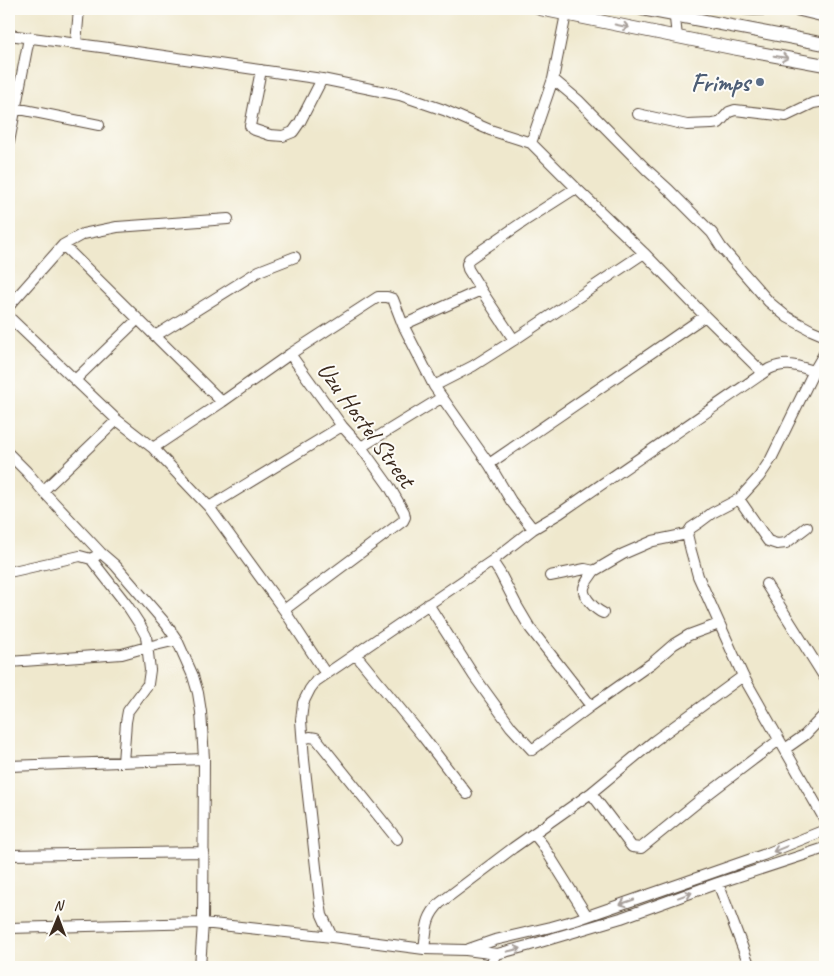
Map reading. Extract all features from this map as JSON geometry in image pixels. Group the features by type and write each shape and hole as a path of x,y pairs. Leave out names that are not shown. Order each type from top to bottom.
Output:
{"main road":[{"path":"540,9 825,66"},
{"path":"642,9 675,12 825,44"}],"street":[{"path":"76,44 78,9"},
{"path":"743,9 775,9"},
{"path":"787,9 825,17"},
{"path":"675,12 677,37"},
{"path":"531,143 553,79 566,14"},
{"path":"9,35 322,79 400,95 444,110 490,130 531,143 763,373"},
{"path":"9,142 29,38"},
{"path":"261,70 250,126 252,129 270,135 283,136 293,132 322,79"},
{"path":"553,79 578,100 712,233 721,247 769,302 787,317 825,336"},
{"path":"638,114 687,124 712,124 719,123 729,112 736,110 786,116 813,103 825,101"},
{"path":"16,108 99,125"},
{"path":"514,340 480,290 467,264 470,258 576,188"},
{"path":"9,306 63,245 83,234 117,227 228,219"},
{"path":"63,245 222,402"},
{"path":"434,386 472,366 514,340 644,253"},
{"path":"155,336 259,271 295,257"},
{"path":"403,325 480,290"},
{"path":"153,448 290,354 378,297 387,297 393,299 403,325 441,398 490,464 511,501 533,529"},
{"path":"490,464 705,316"},
{"path":"9,317 117,420 153,448 210,507 284,610 326,674"},
{"path":"75,380 138,319"},
{"name":"Uzu Hostel Street","path":"284,610 403,521 405,517 389,486 361,447 342,426 290,354"},
{"path":"824,356 814,371 771,459 759,477 739,499 691,528 688,534 690,551 698,576 743,676 825,820"},
{"path":"332,937 322,915 320,904 303,739 303,703 316,681 492,561 533,529 560,513 763,373 778,365 794,364 814,371"},
{"path":"361,447 441,398"},
{"path":"43,491 117,420"},
{"path":"210,507 342,426"},
{"path":"9,454 101,553 115,565 166,624 177,640 193,676 201,712 204,760 203,924 200,967"},
{"path":"739,499 768,541 777,544 786,543 807,527"},
{"path":"603,613 597,610 583,590 584,585 594,571 622,554 653,542 688,534"},
{"path":"92,559 101,553"},
{"path":"9,572 80,556 92,559 140,625 146,636 150,670 148,684 128,711 123,762"},
{"path":"492,561 530,628 590,706"},
{"path":"550,576 584,569 594,571"},
{"path":"766,584 825,678"},
{"path":"127,605 141,595"},
{"path":"428,604 474,676 511,727 532,750 590,706 652,663 681,639 719,624"},
{"path":"9,662 122,654 177,640"},
{"path":"356,654 467,794"},
{"path":"424,949 428,918 433,910 447,898 591,793 654,741 743,676"},
{"path":"786,749 805,735 825,714"},
{"path":"303,739 316,738 397,838"},
{"path":"591,793 632,847 641,848 779,740"},
{"path":"9,766 204,760"},
{"path":"466,950 495,940 551,928 763,855 825,830"},
{"path":"534,834 586,916"},
{"path":"9,928 203,924 332,937 424,949 466,950 496,954 621,918 718,883 825,848"},
{"path":"9,855 204,852"},
{"path":"718,883 750,967"},
{"path":"490,967 496,954"}],"place":[{"name":"Frimps","path":"760,82"}]}
